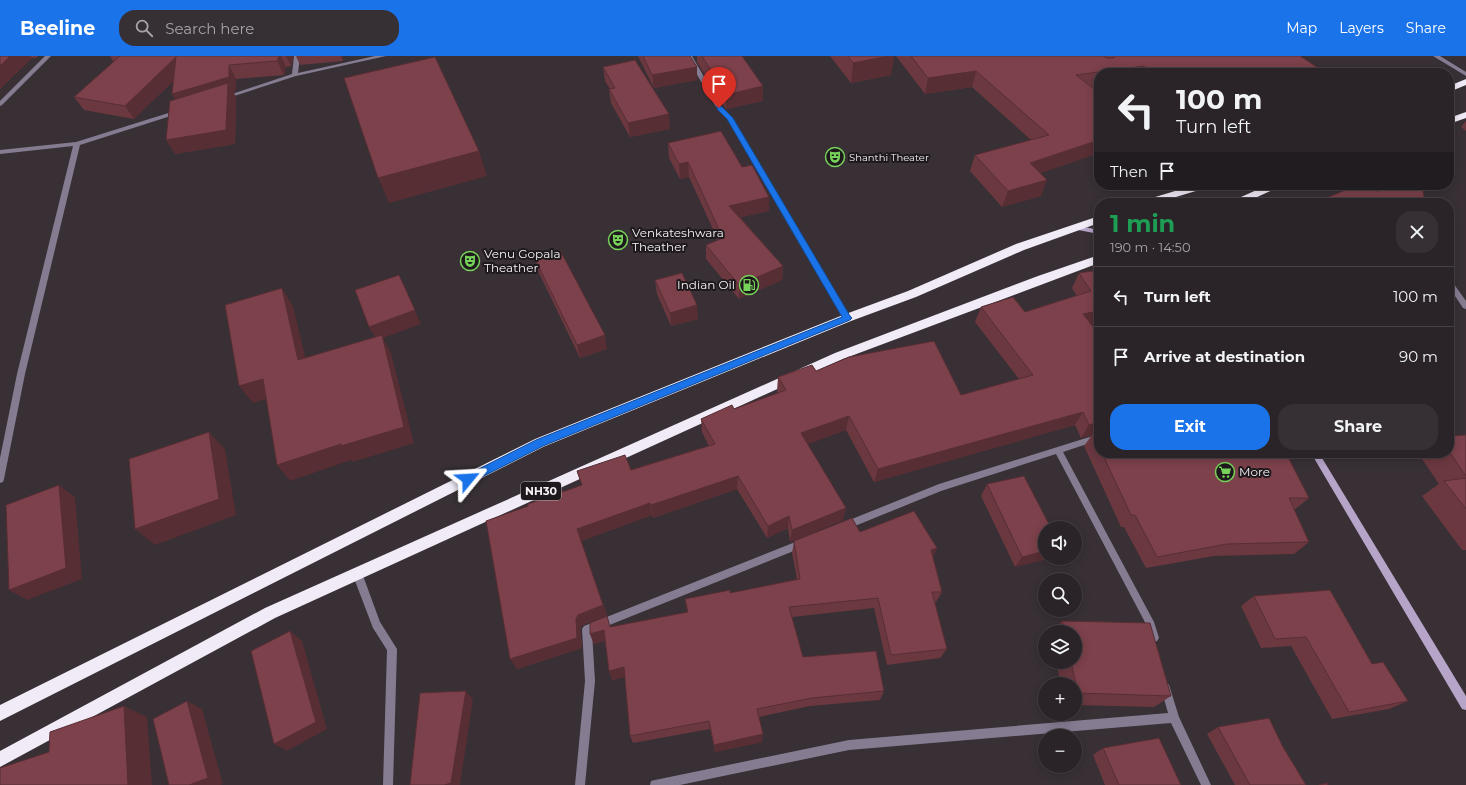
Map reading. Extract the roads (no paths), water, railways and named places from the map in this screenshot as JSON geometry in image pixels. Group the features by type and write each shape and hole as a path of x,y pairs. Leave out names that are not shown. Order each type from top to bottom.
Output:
{"highway":[{"path":"1454,87 1466,82"},
{"path":"1454,119 1466,115"},
{"path":"1171,198 1193,190"},
{"path":"1246,198 1265,190"},
{"path":"0,713 539,443 847,318 912,294 1020,247 1094,221"},
{"name":"NH30","path":"0,759 270,613 357,573 839,356 1094,261"}],"street":[{"path":"0,104 48,56"},
{"path":"295,75 297,56"},
{"path":"220,99 295,75 383,56"},
{"path":"689,56 719,108 730,118 847,318"},
{"path":"1436,56 1466,74"},
{"path":"0,152 77,144 182,111"},
{"path":"0,479 21,374 77,144"},
{"path":"1350,190 1359,198"},
{"path":"1075,227 1094,231"},
{"path":"1454,289 1466,306"},
{"path":"836,529 939,488 1094,439"},
{"path":"1058,450 1151,625 1156,646"},
{"path":"1318,458 1466,705"},
{"path":"580,785 590,681 587,629 814,538"},
{"path":"357,573 376,625 392,649 388,785"},
{"path":"1163,675 1174,718 1206,785"},
{"path":"655,785 849,745 1174,718"}],"place":[{"name":"Shanthi Theater","path":"835,157"},
{"name":"Venkateshwara Theather","path":"618,240"},
{"name":"Venu Gopala Theather","path":"470,261"},
{"name":"Indian Oil","path":"749,285"},
{"name":"More","path":"1225,472"}]}
